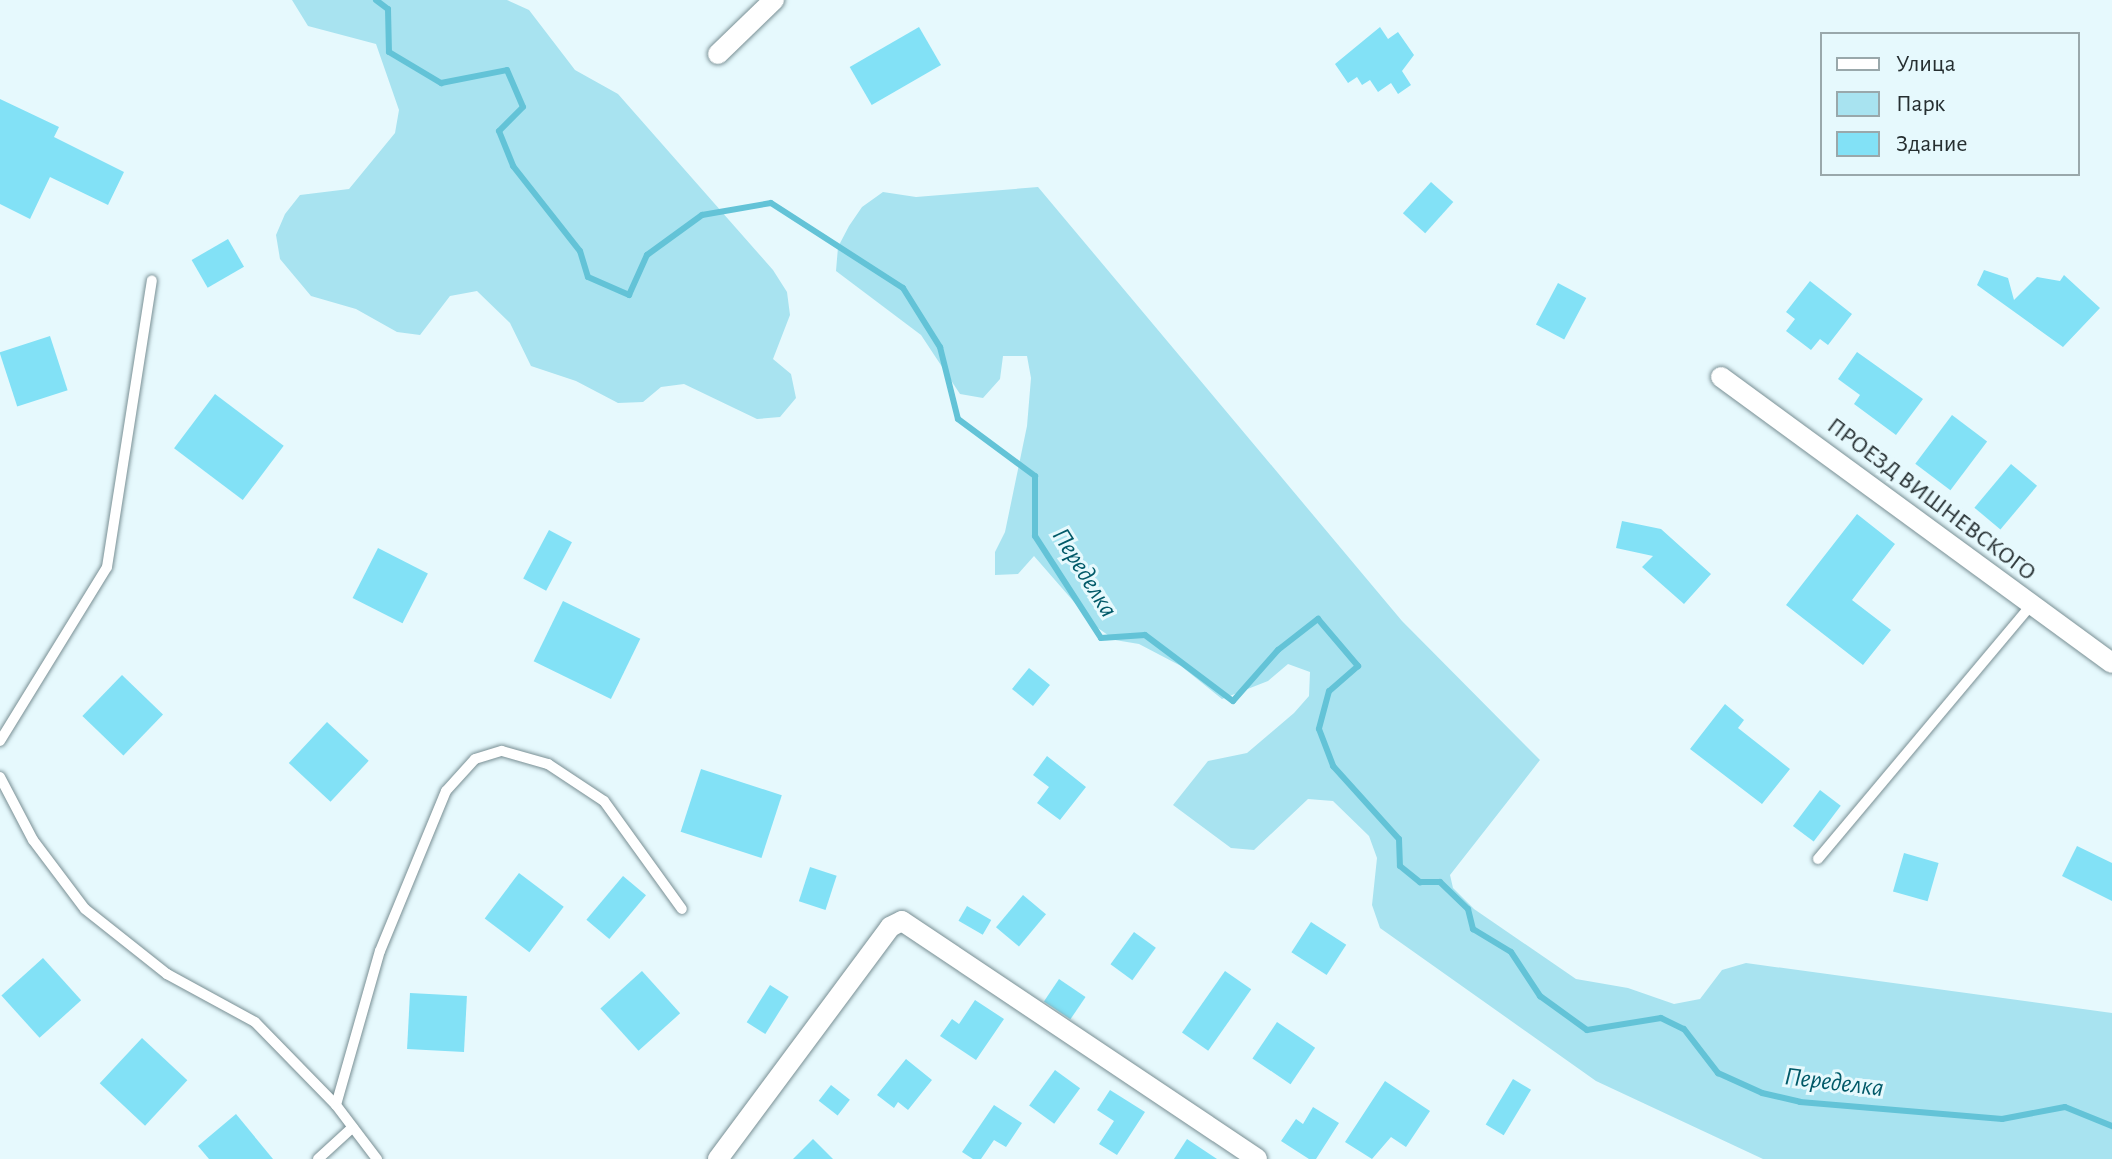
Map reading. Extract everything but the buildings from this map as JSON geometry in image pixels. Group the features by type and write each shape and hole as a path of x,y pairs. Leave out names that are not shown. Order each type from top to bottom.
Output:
{"street":[{"path":"718,54 774,0"},
{"name":"ПРОЕЗД ВИШНЕВСКОГО","path":"1721,377 2030,606 2112,663"},
{"path":"718,1159 890,927 902,921 1257,1159"}],"lane":[{"path":"0,741 107,567 152,281"},
{"path":"1818,859 2030,606"},
{"path":"336,1105 386,937 446,791 475,759 502,751 548,764 604,801 682,909"},
{"path":"0,777 33,840 85,909 167,974 255,1022 336,1105 377,1159"},
{"path":"318,1159 353,1127"}],"green space":[{"path":"292,0 507,0 529,10 575,70 618,94 773,270 787,292 790,315 773,359 791,374 796,398 780,417 757,419 684,384 661,387 643,402 618,403 576,381 531,366 510,323 477,291 450,296 420,335 397,332 356,309 311,296 280,259 276,235 285,214 300,195 349,189 395,133 399,110 376,44 308,26"},
{"path":"1038,187 1402,621 1540,760 1450,875 1453,888 1474,909 1576,979 1628,988 1674,1004 1700,999 1722,970 1746,963 2112,1013 2112,1159 1763,1159 1596,1081 1380,928 1372,905 1377,858 1369,836 1333,801 1308,799 1254,850 1231,848 1173,805 1208,761 1247,753 1294,713 1309,696 1310,672 1288,664 1268,681 1222,699 1181,666 1139,644 1115,640 1095,626 1034,556 1018,574 995,575 995,552 1005,532 1027,426 1031,378 1027,356 1003,356 1000,379 983,398 960,394 921,335 836,271 838,247 849,226 862,207 883,192 916,197"}],"waterway":[{"name":"Переделка","path":"376,0 388,9 389,52 441,83 507,70 523,107 499,131 513,166 580,251 588,277 629,295 647,255 702,215 771,203 903,288 940,347 958,419 1035,476 1035,536 1101,638 1145,635 1233,701 1278,650 1318,619 1358,666 1329,691 1319,729 1333,766 1399,839 1400,866 1420,882 1440,882 1468,909 1473,929 1511,952 1540,996 1587,1030 1661,1018 1684,1029 1718,1073 1762,1093 1800,1102 2002,1119 2065,1107 2112,1126"}]}
